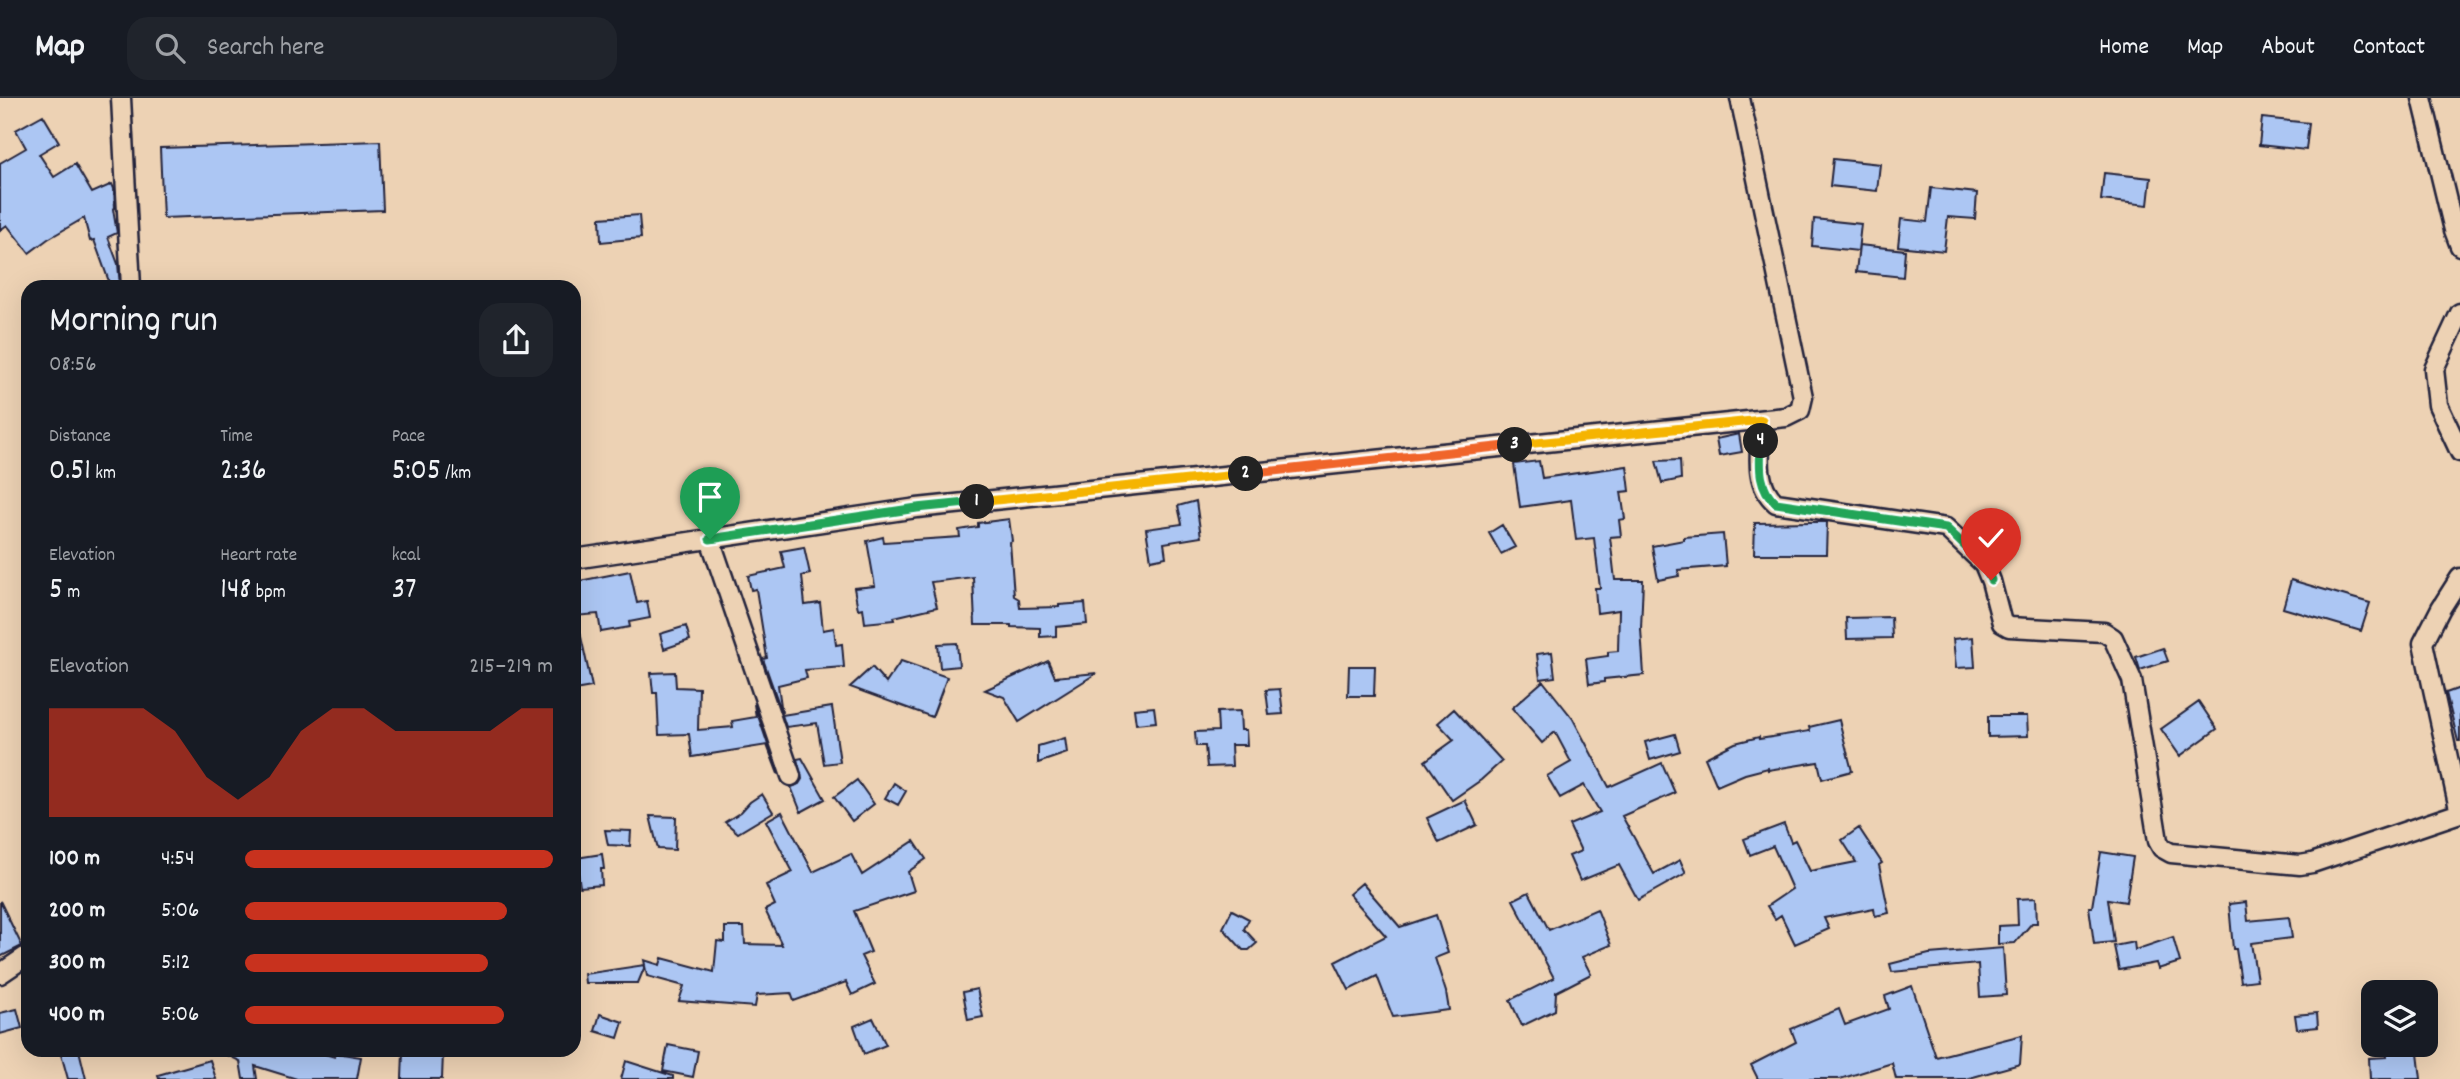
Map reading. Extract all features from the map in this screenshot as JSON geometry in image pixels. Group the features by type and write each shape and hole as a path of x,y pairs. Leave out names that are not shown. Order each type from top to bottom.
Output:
{"street":[{"path":"121,98 131,280"},
{"path":"581,558 917,508 1786,416 1800,410 1803,397 1740,98"},
{"path":"2423,98 2460,246"},
{"path":"2460,313 2434,369 2438,405 2460,452"},
{"path":"1762,420 1760,474 1768,495 1776,503 1946,528 1984,564 2002,623 2009,627 2104,632 2113,638 2132,680 2158,841 2162,848 2171,853 2300,865 2460,813 2423,643 2460,578"},
{"path":"710,539 791,776"},
{"path":"0,974 21,960"}],"building":[{"path":"43,115 59,142 39,154 54,177 75,164 92,193 112,184 117,233 108,237 118,264 119,280 108,280 94,240 90,241 84,218 29,253 7,225 0,230 0,163 26,148 16,130"},
{"path":"2262,118 2309,123 2306,150 2259,145"},
{"path":"380,141 383,210 163,218 160,148"},
{"path":"1833,159 1880,164 1877,191 1830,186"},
{"path":"2104,173 2151,178 2148,205 2101,200"},
{"path":"1931,188 1977,193 1975,219 1948,217 1944,251 1898,246 1901,219 1927,222"},
{"path":"639,215 641,238 601,242 600,218"},
{"path":"1814,219 1861,224 1858,251 1812,246"},
{"path":"1859,245 1905,250 1903,277 1856,272"},
{"path":"1739,434 1742,452 1719,456 1716,439"},
{"path":"1680,460 1681,479 1662,483 1656,461"},
{"path":"1539,461 1542,478 1627,466 1630,491 1621,492 1625,519 1619,520 1621,536 1610,537 1615,580 1643,580 1641,629 1644,675 1604,679 1604,682 1589,684 1586,659 1608,656 1608,652 1618,651 1619,610 1597,613 1595,588 1600,588 1594,538 1576,540 1571,500 1520,507 1514,464"},
{"path":"1196,501 1201,537 1164,543 1166,557 1151,560 1146,529 1182,524 1178,506"},
{"path":"1009,519 1014,596 1019,599 1020,608 1085,603 1087,624 1056,627 1056,636 1040,637 1040,628 975,625 973,577 931,582 937,607 894,617 895,620 865,623 863,608 858,609 854,588 875,586 867,541 883,537 884,542 960,537 959,530 978,527 978,523"},
{"path":"1827,522 1826,554 1754,554 1755,523"},
{"path":"1502,525 1515,547 1501,554 1489,533"},
{"path":"1723,534 1726,566 1678,570 1679,576 1658,580 1652,546 1684,540 1684,537"},
{"path":"804,547 810,574 802,576 805,605 820,603 823,630 834,628 836,645 842,644 844,667 805,670 807,678 778,685 782,713 763,659 767,658 756,589 751,590 748,576 785,568 781,551"},
{"path":"630,571 637,603 647,601 650,618 629,622 630,627 601,632 598,614 581,615 581,581"},
{"path":"2291,580 2370,603 2361,631 2283,608"},
{"path":"1891,617 1892,638 1847,639 1846,618"},
{"path":"686,626 690,640 664,649 660,634"},
{"path":"581,637 592,687 581,689"},
{"path":"1973,637 1975,667 1956,668 1953,639"},
{"path":"957,643 959,666 940,668 938,644"},
{"path":"2163,648 2168,661 2140,670 2136,657"},
{"path":"1552,652 1555,677 1540,679 1537,654"},
{"path":"901,661 947,677 932,717 850,687 872,667 886,683"},
{"path":"1048,661 1055,677 1097,673 1019,722 1004,697 985,690"},
{"path":"1349,666 1375,666 1374,696 1348,696"},
{"path":"675,672 676,687 699,688 698,730 733,727 732,721 756,717 754,704 778,774 767,745 692,757 689,734 659,735 657,693 653,693 651,673"},
{"path":"1543,681 1573,719 1609,787 1662,763 1675,793 1622,816 1654,874 1680,860 1686,873 1638,900 1619,865 1580,881 1569,856 1581,851 1569,825 1600,812 1584,785 1560,798 1547,776 1571,762 1555,732 1542,743 1512,708"},
{"path":"2460,688 2460,741 2458,741 2446,693"},
{"path":"1280,689 1283,714 1269,715 1266,690"},
{"path":"2199,702 2217,729 2180,756 2161,729"},
{"path":"832,707 840,762 824,764 817,723 786,727 782,715"},
{"path":"1154,707 1156,722 1136,724 1134,709"},
{"path":"1454,709 1502,761 1452,800 1425,761 1454,740 1438,723"},
{"path":"1240,711 1241,730 1246,730 1247,745 1231,745 1232,766 1207,767 1205,746 1196,746 1195,732 1218,731 1217,712"},
{"path":"1988,716 2027,716 2028,736 1988,737"},
{"path":"1839,720 1852,771 1822,779 1818,762 1768,768 1717,786 1705,758 1735,743 1759,737 1810,731 1809,727"},
{"path":"1675,734 1680,751 1650,760 1645,742"},
{"path":"1065,738 1067,753 1038,763 1038,746"},
{"path":"802,758 825,799 801,812 791,787 799,784 802,779 797,759"},
{"path":"857,780 874,804 852,821 834,797"},
{"path":"894,783 906,791 898,805 885,798"},
{"path":"762,794 773,812 738,833 725,822 741,812"},
{"path":"1465,800 1477,825 1439,843 1427,818"},
{"path":"782,812 813,872 851,854 862,875 914,841 926,859 908,872 914,891 854,911 871,952 861,956 875,984 852,995 846,982 794,1001 791,993 757,995 755,1007 679,1001 684,986 647,976 645,966 638,983 585,983 584,974 645,965 644,960 660,965 662,958 714,972 717,941 725,942 725,927 744,927 745,944 782,945 765,910 775,905 766,885 793,872 766,821"},
{"path":"650,816 676,817 675,850 658,849"},
{"path":"1784,824 1791,842 1795,840 1810,871 1856,862 1842,840 1859,828 1882,863 1879,865 1889,913 1875,916 1874,908 1824,918 1829,929 1795,944 1781,915 1775,919 1767,906 1792,889 1773,846 1750,855 1744,839"},
{"path":"605,830 631,831 630,846 608,845"},
{"path":"2101,852 2133,857 2126,902 2108,899 2114,942 2094,944 2089,907 2092,907"},
{"path":"602,854 602,885 581,887 581,857"},
{"path":"1362,883 1400,927 1436,915 1448,953 1435,958 1449,1010 1393,1017 1377,976 1349,990 1335,962 1386,936 1349,894"},
{"path":"1529,892 1549,930 1597,909 1611,945 1582,957 1591,974 1556,992 1555,1010 1522,1026 1510,1000 1554,978 1513,900"},
{"path":"2036,898 2037,923 2032,923 2015,943 1998,944 1998,926 2018,925 2017,899"},
{"path":"0,901 21,946 0,957"},
{"path":"2246,902 2248,921 2289,917 2292,938 2251,943 2257,980 2241,982 2236,949 2233,949 2229,904"},
{"path":"1232,910 1249,919 1244,929 1257,943 1249,950 1243,950 1223,928"},
{"path":"2173,937 2180,962 2158,969 2156,963 2119,970 2114,946 2134,942 2135,950"},
{"path":"2003,948 2006,995 1980,997 1978,964 1892,972 1890,964 1929,954"},
{"path":"1912,986 1936,1057 2022,1035 2020,1064 1966,1079 1896,1079 1892,1063 1840,1079 1758,1079 1751,1065 1796,1042 1791,1029 1839,1009 1845,1025 1889,1009 1885,996"},
{"path":"977,989 983,1017 968,1020 963,992"},
{"path":"17,1009 21,1028 0,1034 0,1013"},
{"path":"2317,1013 2318,1027 2297,1029 2295,1015"},
{"path":"600,1014 623,1022 618,1038 595,1031"},
{"path":"873,1018 886,1045 864,1054 854,1026"},
{"path":"668,1045 698,1051 693,1077 663,1071"},
{"path":"62,1057 81,1057 86,1079 68,1079"},
{"path":"231,1057 361,1057 357,1079 297,1079 255,1066 257,1079 243,1079 240,1061"},
{"path":"403,1057 443,1057 442,1079 402,1079"},
{"path":"2418,1057 2421,1079 2370,1079 2369,1058"},
{"path":"210,1060 216,1079 159,1079 158,1075"},
{"path":"626,1061 673,1076 673,1079 621,1079"}],"route":[{"path":"710,539 917,508 1762,420 1760,474 1768,495 1776,503 1946,528 1984,564 1991,580"}]}
